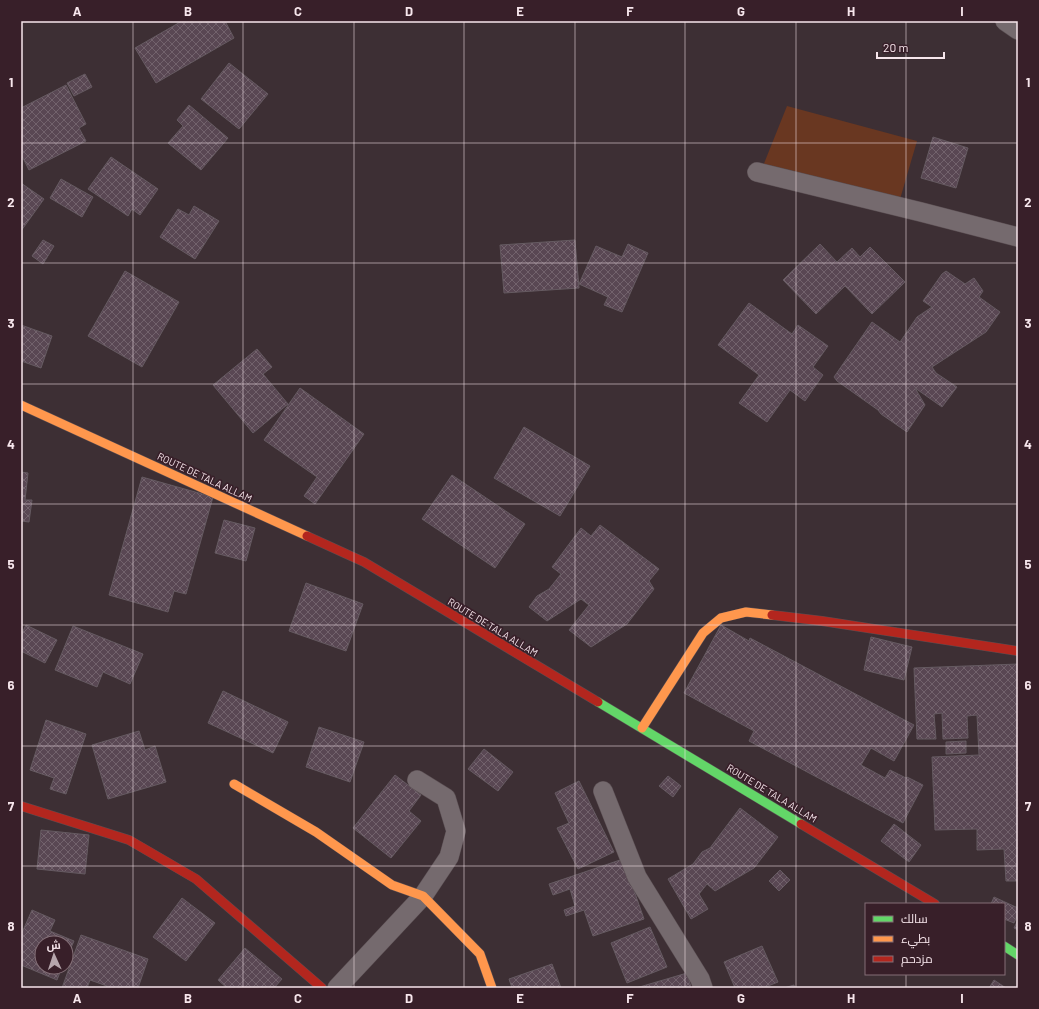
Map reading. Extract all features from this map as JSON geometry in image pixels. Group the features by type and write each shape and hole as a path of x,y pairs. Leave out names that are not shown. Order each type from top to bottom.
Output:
{"street":[{"path":"1005,21 1018,30"},
{"path":"757,172 1018,237"},
{"name":"ROUTE DE TALA ALLAM","path":"21,405 364,562 934,903"},
{"path":"642,728 703,633 721,618 746,612 822,621 1018,651"},
{"path":"337,988 423,896 449,857 456,831 446,798 418,780"},
{"path":"234,784 316,832 392,885 423,896 480,954 492,988"},
{"path":"603,791 637,877 700,979 703,988"},
{"path":"21,806 129,840 196,879 322,988"},
{"path":"1005,947 1018,955"}],"shaded area":[{"path":"787,106 917,141 898,206 763,166"}],"building":[{"path":"182,21 225,21 234,38 156,83 135,48"},
{"path":"229,63 268,94 239,129 201,99"},
{"path":"85,74 92,87 74,96 67,83"},
{"path":"66,85 86,124 79,128 86,141 29,170 21,154 21,108"},
{"path":"189,105 228,138 201,170 168,143 183,126 177,120"},
{"path":"933,137 968,148 956,188 921,178"},
{"path":"111,157 158,189 140,215 132,209 128,216 88,189"},
{"path":"61,179 93,197 82,217 50,198"},
{"path":"21,183 44,199 21,231"},
{"path":"194,206 219,221 195,259 160,237 178,209 189,215"},
{"path":"43,240 54,246 43,264 32,256"},
{"path":"575,240 579,288 504,293 500,245"},
{"path":"628,244 648,253 622,312 604,305 608,297 579,284 596,246 622,257"},
{"path":"820,244 837,262 852,248 860,257 870,247 905,282 872,314 845,286 816,314 783,280"},
{"path":"125,271 179,302 142,367 88,336"},
{"path":"946,271 965,284 974,278 983,291 979,297 1000,312 986,332 932,367 936,373 957,387 942,407 915,388 925,405 907,432 837,381 834,377 872,322 900,342 917,317 932,307 923,301 942,274"},
{"path":"749,303 792,334 798,325 828,346 813,367 823,375 805,401 790,390 767,422 739,403 759,375 718,345"},
{"path":"21,325 52,336 41,368 21,361"},
{"path":"257,349 272,367 263,374 288,404 253,433 213,385"},
{"path":"300,388 364,434 315,504 304,496 317,477 264,440"},
{"path":"524,427 590,466 560,516 494,478"},
{"path":"21,472 28,473 25,500 32,500 29,522 21,521"},
{"path":"452,475 525,524 495,568 422,519"},
{"path":"142,477 213,497 186,594 174,591 168,612 109,595"},
{"path":"224,520 255,528 246,561 215,553"},
{"path":"600,525 659,569 649,581 654,589 627,624 591,647 569,630 589,605 581,599 547,621 529,607 537,596 549,589 561,574 552,567 581,528 591,536"},
{"path":"306,583 363,604 346,651 289,631"},
{"path":"26,625 57,640 45,663 21,651 21,635"},
{"path":"721,625 749,641 750,638 914,725 894,761 871,748 861,765 885,778 890,770 923,785 903,823 749,741 754,731 684,693"},
{"path":"73,626 143,654 130,684 103,672 97,687 55,670"},
{"path":"871,637 912,647 904,680 864,670"},
{"path":"1018,664 1018,881 1006,881 1004,849 977,850 977,829 935,830 932,757 979,755 977,715 967,716 968,738 943,739 942,713 934,714 936,739 917,739 914,668"},
{"path":"223,691 288,722 273,753 208,723"},
{"path":"46,720 86,734 66,794 50,789 54,778 30,770"},
{"path":"319,727 364,742 350,782 306,767"},
{"path":"139,731 145,750 155,746 166,782 108,799 92,745"},
{"path":"966,741 966,753 946,754 946,742"},
{"path":"484,749 513,772 498,791 468,769"},
{"path":"395,775 421,795 409,811 421,821 391,858 353,828"},
{"path":"668,776 681,786 673,797 659,786"},
{"path":"579,781 614,852 578,869 557,828 569,823 555,793"},
{"path":"740,808 778,837 754,868 715,891 707,884 699,894 708,909 691,919 668,879 693,864 702,852 710,848"},
{"path":"894,824 921,845 909,862 881,841"},
{"path":"41,830 89,835 85,874 37,869"},
{"path":"623,859 644,919 593,936 584,910 566,916 564,910 575,906 570,889 553,895 549,884"},
{"path":"780,870 790,880 779,891 769,881"},
{"path":"994,897 1018,908 1018,914 1014,923 1005,919 1005,903 991,903"},
{"path":"182,898 215,923 186,961 153,937"},
{"path":"32,910 55,920 50,931 60,935 34,935 34,970 21,965 21,935"},
{"path":"1018,920 1018,930 1014,928"},
{"path":"650,927 667,967 627,983 611,943"},
{"path":"81,935 148,959 138,988 106,988 107,986 90,980 87,988 62,988 67,975 74,975 74,955"},
{"path":"762,946 778,982 763,988 735,988 724,962"},
{"path":"245,948 282,979 274,988 227,988 218,980"},
{"path":"552,964 561,988 512,988 509,979"},
{"path":"687,973 691,987 636,988"},
{"path":"45,975 59,975 57,980"},
{"path":"994,980 1006,988 989,988"},
{"path":"794,985 795,988 784,988"}],"traffic: fast":[{"path":"598,702 801,824"},
{"path":"1005,947 1018,955"}],"traffic: slow":[{"path":"21,405 307,536"},
{"path":"642,728 703,633 721,618 746,612 772,615"},
{"path":"234,784 316,832 392,885 423,896 480,954 492,988"}],"traffic: jam":[{"path":"307,536 364,562 598,702"},
{"path":"772,615 822,621 1018,651"},
{"path":"21,806 129,840 196,879 322,988"},
{"path":"801,824 933,903"}]}
